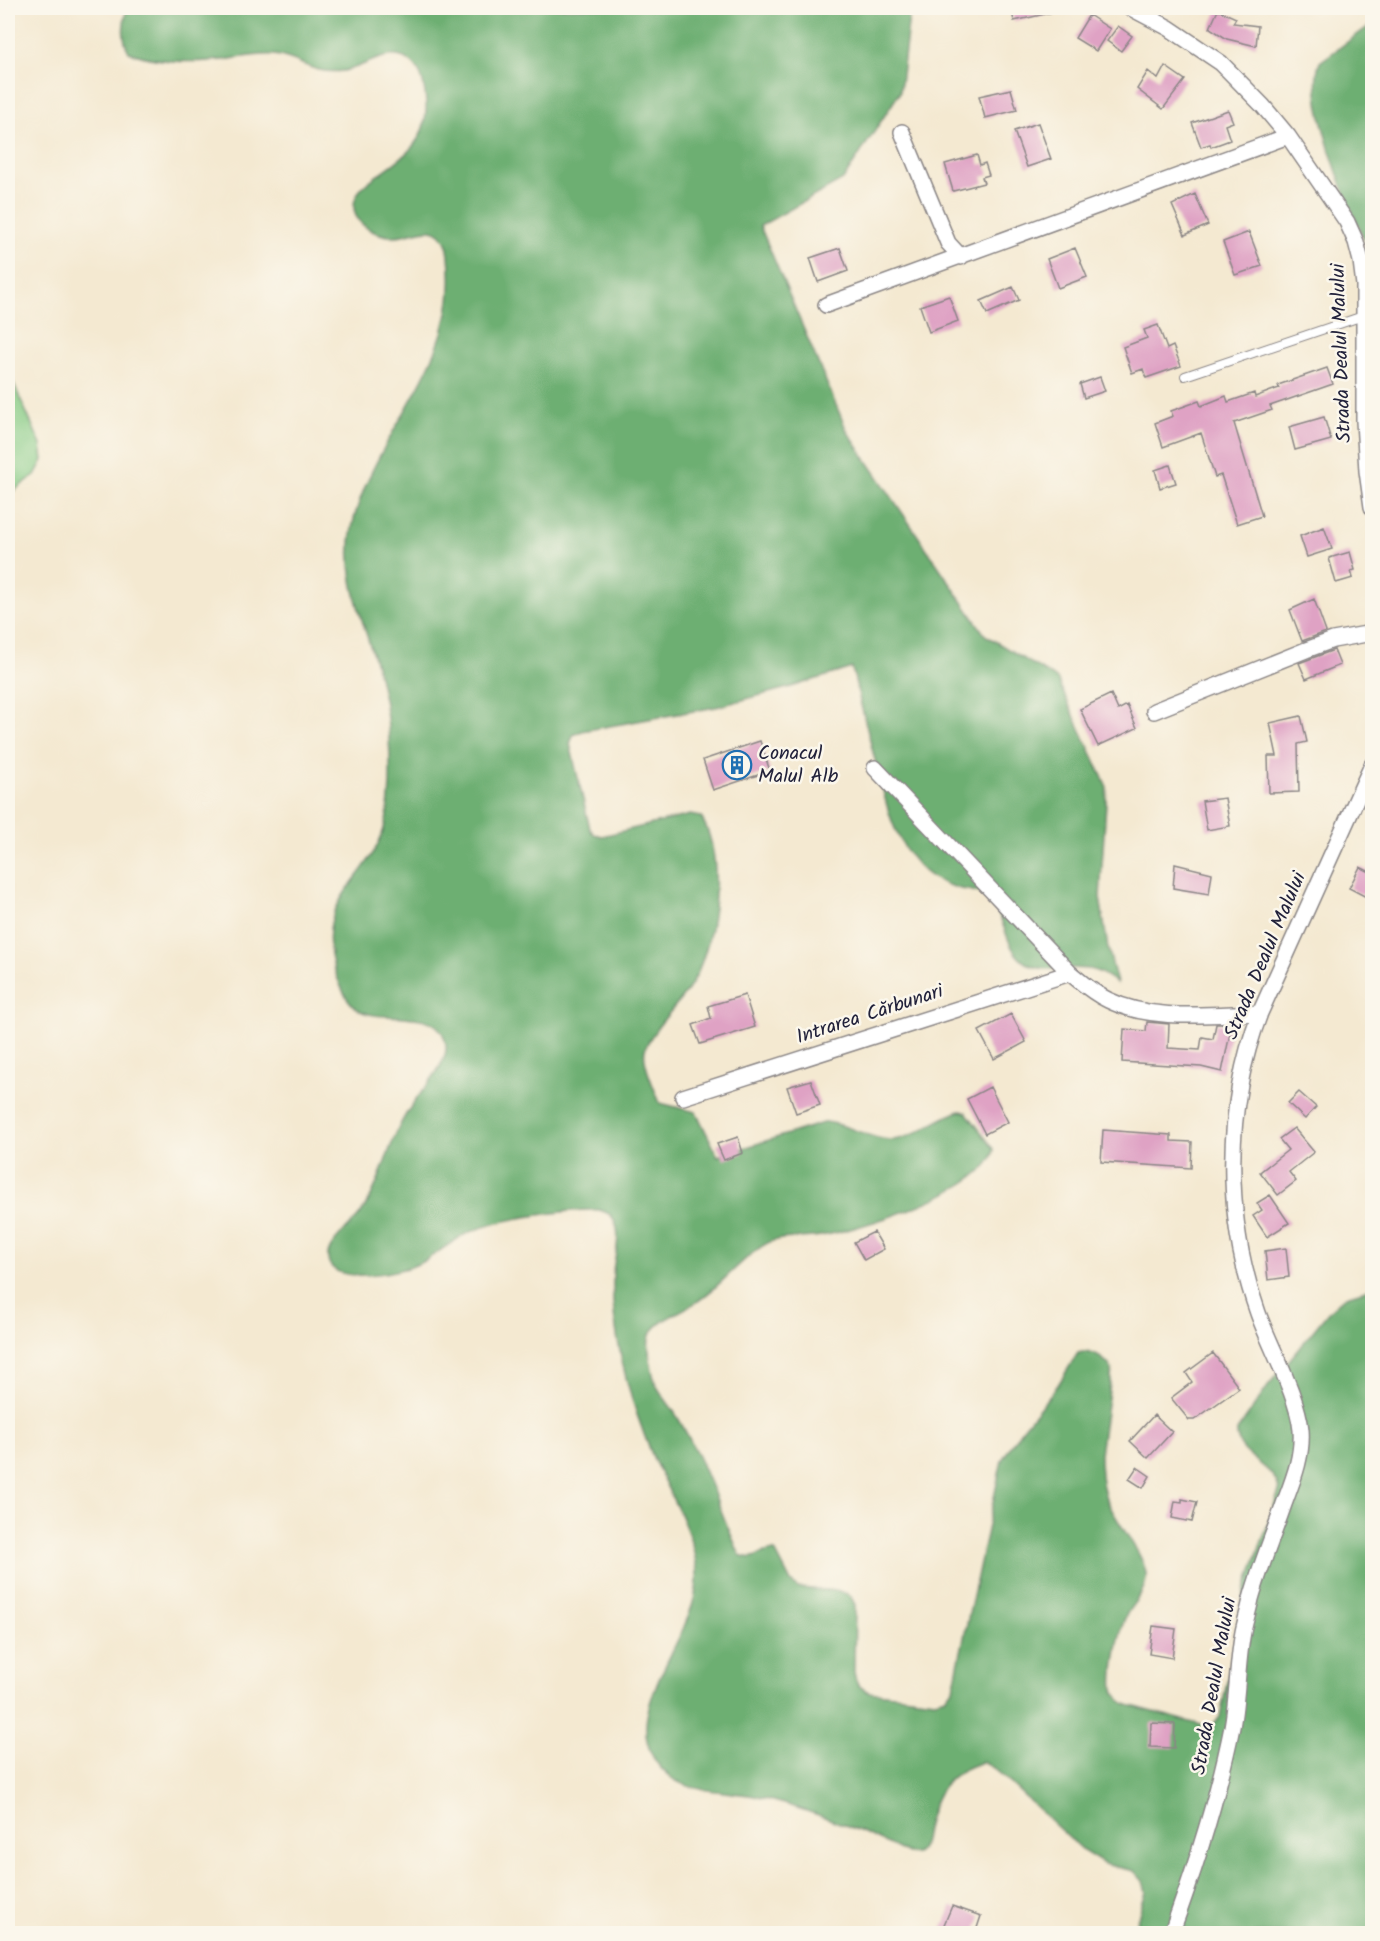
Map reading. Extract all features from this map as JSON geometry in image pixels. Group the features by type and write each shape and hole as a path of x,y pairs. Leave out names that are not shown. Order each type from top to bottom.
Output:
{"street":[{"name":"Strada Dealul Malului","path":"1131,8 1169,28 1221,63 1263,106 1288,136 1347,222 1356,242 1364,285 1364,422 1372,507"},
{"path":"902,132 948,243 961,257"},
{"path":"826,305 1288,136"},
{"path":"1154,711 1333,640 1372,633"},
{"name":"Strada Dealul Malului","path":"1171,1934 1197,1859 1224,1766 1232,1724 1243,1632 1300,1455 1301,1429 1295,1405 1254,1301 1241,1255 1234,1204 1233,1122 1252,1033 1372,765"},
{"path":"875,768 1070,973 1106,1000 1131,1009 1176,1014 1260,1013"},
{"name":"Intrarea Cărbunari","path":"684,1097 1070,973"}],"lane":[{"path":"1185,376 1363,316"}],"green space":[{"path":"127,8 910,8 900,92 843,180 760,226 847,431 985,635 1057,679 1107,787 1100,897 1108,948 1117,983 1085,968 1051,969 1026,963 1013,949 998,913 984,895 957,888 936,879 914,861 900,839 888,810 852,668 716,707 582,731 573,735 570,744 590,829 594,834 602,836 690,815 701,817 709,835 714,856 714,904 705,952 688,990 657,1028 645,1050 647,1069 660,1103 696,1112 718,1156 826,1122 882,1139 898,1139 916,1133 960,1111 966,1112 994,1149 987,1164 971,1179 947,1193 862,1226 815,1237 778,1239 754,1252 707,1294 693,1305 662,1322 651,1333 650,1359 654,1379 699,1459 740,1555 755,1557 775,1551 791,1582 798,1588 839,1591 850,1595 855,1605 854,1672 862,1688 869,1692 935,1700 945,1697 953,1689 1002,1460 1020,1432 1058,1385 1078,1353 1088,1352 1102,1359 1112,1370 1100,1454 1105,1495 1137,1550 1146,1571 1143,1589 1128,1612 1122,1628 1115,1664 1115,1693 1128,1705 1205,1726 1213,1724 1220,1717 1245,1591 1279,1491 1277,1482 1271,1474 1242,1448 1237,1431 1269,1385 1330,1310 1346,1296 1372,1288 1372,1933 1133,1933 1146,1892 1143,1881 1134,1871 1104,1864 1083,1851 995,1769 983,1762 959,1772 944,1786 933,1805 922,1846 916,1854 908,1854 853,1828 778,1802 749,1795 691,1787 673,1779 653,1758 646,1734 648,1709 657,1683 692,1605 697,1580 696,1565 688,1533 646,1439 622,1361 613,1302 613,1272 618,1240 614,1219 609,1214 597,1210 519,1218 470,1232 411,1267 369,1275 342,1273 332,1268 328,1253 369,1201 402,1120 443,1061 446,1046 442,1033 434,1024 410,1018 369,1014 354,1007 347,999 336,974 330,947 331,924 337,906 371,857 381,838 387,815 390,784 387,715 376,666 358,608 350,568 352,528 362,495 376,464 440,340 448,307 450,272 447,245 437,232 424,230 396,236 382,235 362,224 354,205 358,193 367,183 406,154 417,141 424,124 425,93 416,67 404,58 395,56 387,56 352,69 332,72 322,71 274,55 192,62 166,61 141,56 129,52 125,41 124,25"},
{"path":"1372,24 1372,255 1353,215 1332,159 1318,103 1317,80 1320,62"},
{"path":"8,371 41,445 43,460 35,475 8,495"}],"building":[{"path":"1011,8 1050,8 1050,13 1014,21"},
{"path":"1218,10 1236,18 1233,23 1258,26 1256,46 1227,39 1210,28"},
{"path":"1089,15 1110,29 1096,51 1075,38"},
{"path":"1118,26 1132,36 1121,51 1107,41"},
{"path":"1165,66 1185,80 1163,109 1137,89 1148,71 1158,79"},
{"path":"1011,89 1017,110 985,118 979,96"},
{"path":"1228,110 1233,122 1225,125 1230,140 1211,147 1210,144 1201,147 1192,123"},
{"path":"1038,123 1051,159 1027,167 1014,131"},
{"path":"977,155 980,165 985,163 989,175 982,177 984,183 953,191 945,164"},
{"path":"1195,194 1208,225 1185,235 1172,205"},
{"path":"1249,232 1262,266 1235,275 1223,242"},
{"path":"840,248 848,271 818,282 810,258"},
{"path":"1075,248 1087,277 1058,288 1047,259"},
{"path":"1013,287 1019,300 987,314 981,301"},
{"path":"949,296 958,321 929,332 920,306"},
{"path":"1158,325 1167,349 1173,346 1181,366 1146,378 1143,369 1132,373 1123,347 1147,338 1144,330"},
{"path":"1327,368 1333,384 1270,406 1272,410 1234,423 1262,516 1237,524 1221,475 1215,477 1201,433 1163,447 1155,423 1173,416 1171,411 1199,401 1201,406 1226,396 1228,402 1254,393 1255,397 1279,388 1278,385"},
{"path":"1100,377 1105,391 1084,398 1080,384"},
{"path":"1324,417 1331,440 1295,450 1289,427"},
{"path":"1170,465 1176,483 1160,488 1155,470"},
{"path":"1324,527 1332,549 1307,557 1300,536"},
{"path":"1350,552 1355,570 1351,571 1353,578 1336,583 1329,558"},
{"path":"1314,599 1326,632 1302,641 1290,610"},
{"path":"1334,650 1340,665 1306,679 1299,663"},
{"path":"1111,694 1118,710 1127,705 1137,728 1098,746 1080,709"},
{"path":"1301,716 1307,742 1298,744 1299,792 1269,793 1268,756 1277,756 1270,723"},
{"name":"Conacul Malul Alb","path":"760,741 770,771 713,790 703,760"},
{"path":"1225,798 1230,826 1207,830 1202,801"},
{"path":"1175,864 1212,873 1209,894 1173,888"},
{"path":"1360,867 1372,873 1372,900 1349,888"},
{"path":"745,995 755,1027 700,1044 693,1025 711,1018 708,1006"},
{"path":"1011,1014 1026,1042 994,1059 979,1031"},
{"path":"1147,1022 1169,1024 1168,1048 1200,1050 1202,1037 1213,1039 1216,1024 1232,1024 1222,1072 1201,1067 1122,1062 1124,1029 1146,1031"},
{"path":"811,1080 820,1105 796,1113 787,1087"},
{"path":"990,1087 1008,1122 985,1134 967,1099"},
{"path":"1299,1092 1316,1107 1305,1119 1288,1103"},
{"path":"1294,1128 1314,1152 1289,1172 1296,1181 1278,1195 1260,1172 1288,1150 1279,1139"},
{"path":"1103,1130 1171,1135 1171,1141 1192,1142 1191,1168 1101,1162"},
{"path":"738,1137 743,1153 724,1160 717,1144"},
{"path":"1270,1195 1289,1223 1267,1237 1253,1216 1262,1210 1257,1203"},
{"path":"874,1232 884,1249 864,1260 854,1242"},
{"path":"1286,1248 1289,1277 1268,1280 1265,1251"},
{"path":"1213,1353 1239,1388 1194,1420 1189,1420 1171,1398 1192,1382 1186,1373"},
{"path":"1154,1415 1172,1432 1148,1458 1130,1441"},
{"path":"1137,1467 1150,1476 1143,1488 1129,1479"},
{"path":"1182,1499 1197,1502 1192,1522 1172,1518 1175,1501 1182,1502"},
{"path":"1153,1626 1176,1629 1172,1658 1149,1654"},
{"path":"1151,1723 1175,1724 1174,1748 1150,1747"},
{"path":"952,1906 981,1916 975,1934 940,1934"}],"place":[{"name":"Conacul Malul Alb","path":"737,765"}]}
